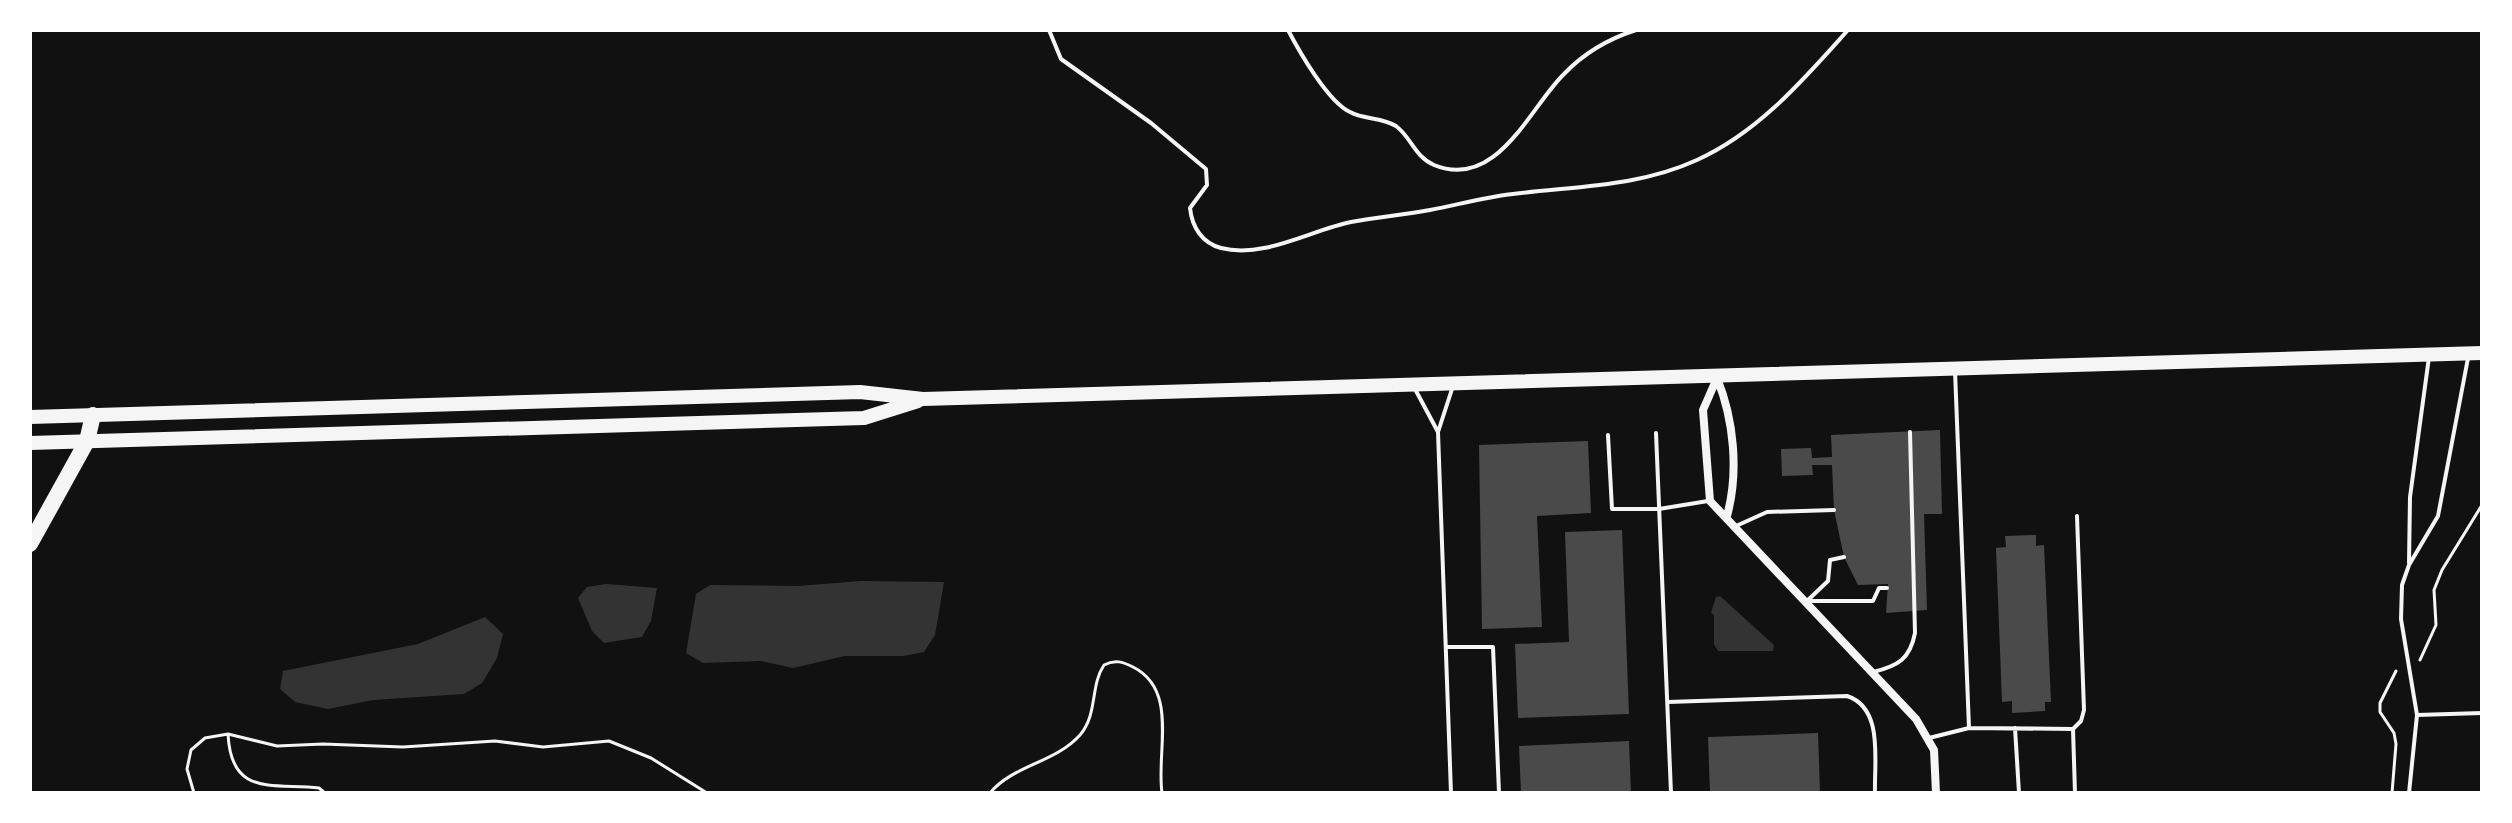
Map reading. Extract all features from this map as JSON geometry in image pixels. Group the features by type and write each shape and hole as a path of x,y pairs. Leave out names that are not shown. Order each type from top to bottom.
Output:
{"highway":[{"path":"30,544 87,441 93,415"}],"main road":[{"path":"30,417 860,392 923,399 1717,378 2476,353"},
{"path":"30,443 864,418 923,399"}],"street":[{"path":"1717,378 1703,410 1710,501 1916,719 1934,750 1936,793"},
{"path":"1717,378 1730,410 1733,494 1727,516"}],"lane":[{"path":"1049,30 1061,59 1151,123 1206,169 1207,185 1190,208 1191,220 1198,233 1208,241 1221,248 1238,249 1281,243 1353,221 1502,195 1601,187 1667,172 1698,160 1751,127 1794,89 1848,30"},
{"path":"1288,30 1343,109 1385,120 1403,132 1424,160 1450,169 1479,163 1505,147 1530,122 1552,86 1566,71 1603,43 1636,30"},
{"path":"2409,793 2417,715 2401,619 2402,585 2409,565 2438,516 2476,353"},
{"path":"2409,565 2410,497 2430,355"},
{"path":"1955,370 1969,728"},
{"path":"1451,793 1438,432 1453,385"},
{"path":"1414,386 1438,432"},
{"path":"1872,672 1897,666 1912,651 1915,633 1910,432"},
{"path":"1656,433 1671,793"},
{"path":"1608,435 1612,509 1659,509 1710,501"},
{"path":"1736,526 1767,512 1834,510"},
{"path":"1928,739 1969,728 2073,729 2081,721 2084,710 2077,516"},
{"path":"1806,601 1828,581 1830,560 1844,557"},
{"path":"1806,601 1873,601 1879,588 1887,588"},
{"path":"1446,647 1493,647 1499,793"},
{"path":"1668,702 1847,696 1857,700 1871,716 1875,793"},
{"path":"2417,715 2482,713"},
{"path":"2015,728 2019,793"},
{"path":"2073,729 2075,793"}],"path":[{"path":"2419,661 2436,625 2434,590 2442,570 2482,505"},
{"path":"990,793 1001,782 1048,759 1081,734 1093,710 1100,671 1104,665 1118,661 1151,680 1161,697 1159,773 1162,793"},
{"path":"2392,793 2396,744 2394,733 2380,712 2385,691 2396,671"},
{"path":"228,734 233,764 253,782 319,788 325,793"},
{"path":"194,793 187,769 191,750 205,738 228,734 277,746 403,747 495,741 543,747 609,741 643,754 707,793"}],"shaded area":[{"path":"861,581 944,582 935,635 924,652 903,656 845,656 793,668 761,661 703,663 686,653 696,594 710,585 797,586"},
{"path":"606,584 657,588 651,621 642,637 604,643 592,631 578,598 587,587"},
{"path":"1720,596 1774,645 1773,651 1718,651 1714,644 1714,615 1711,613 1716,597"},
{"path":"485,617 503,634 497,658 482,683 464,694 373,700 328,709 295,702 280,689 283,671 418,644"}],"building":[{"path":"1940,430 1942,514 1924,514 1927,610 1886,613 1888,584 1858,585 1844,557 1834,510 1832,465 1812,465 1813,475 1782,476 1781,449 1811,448 1812,458 1832,457 1831,435"},
{"path":"1588,441 1591,513 1537,516 1542,627 1482,629 1479,445"},
{"path":"1622,530 1629,714 1518,718 1515,644 1569,642 1565,532"},
{"path":"2036,535 2036,546 2044,545 2051,702 2045,702 2045,711 2012,713 2012,701 2002,702 1996,548 2006,547 2005,536"},
{"path":"1818,733 1820,793 1710,793 1708,737"},
{"path":"1629,741 1631,793 1521,793 1519,746"}]}
